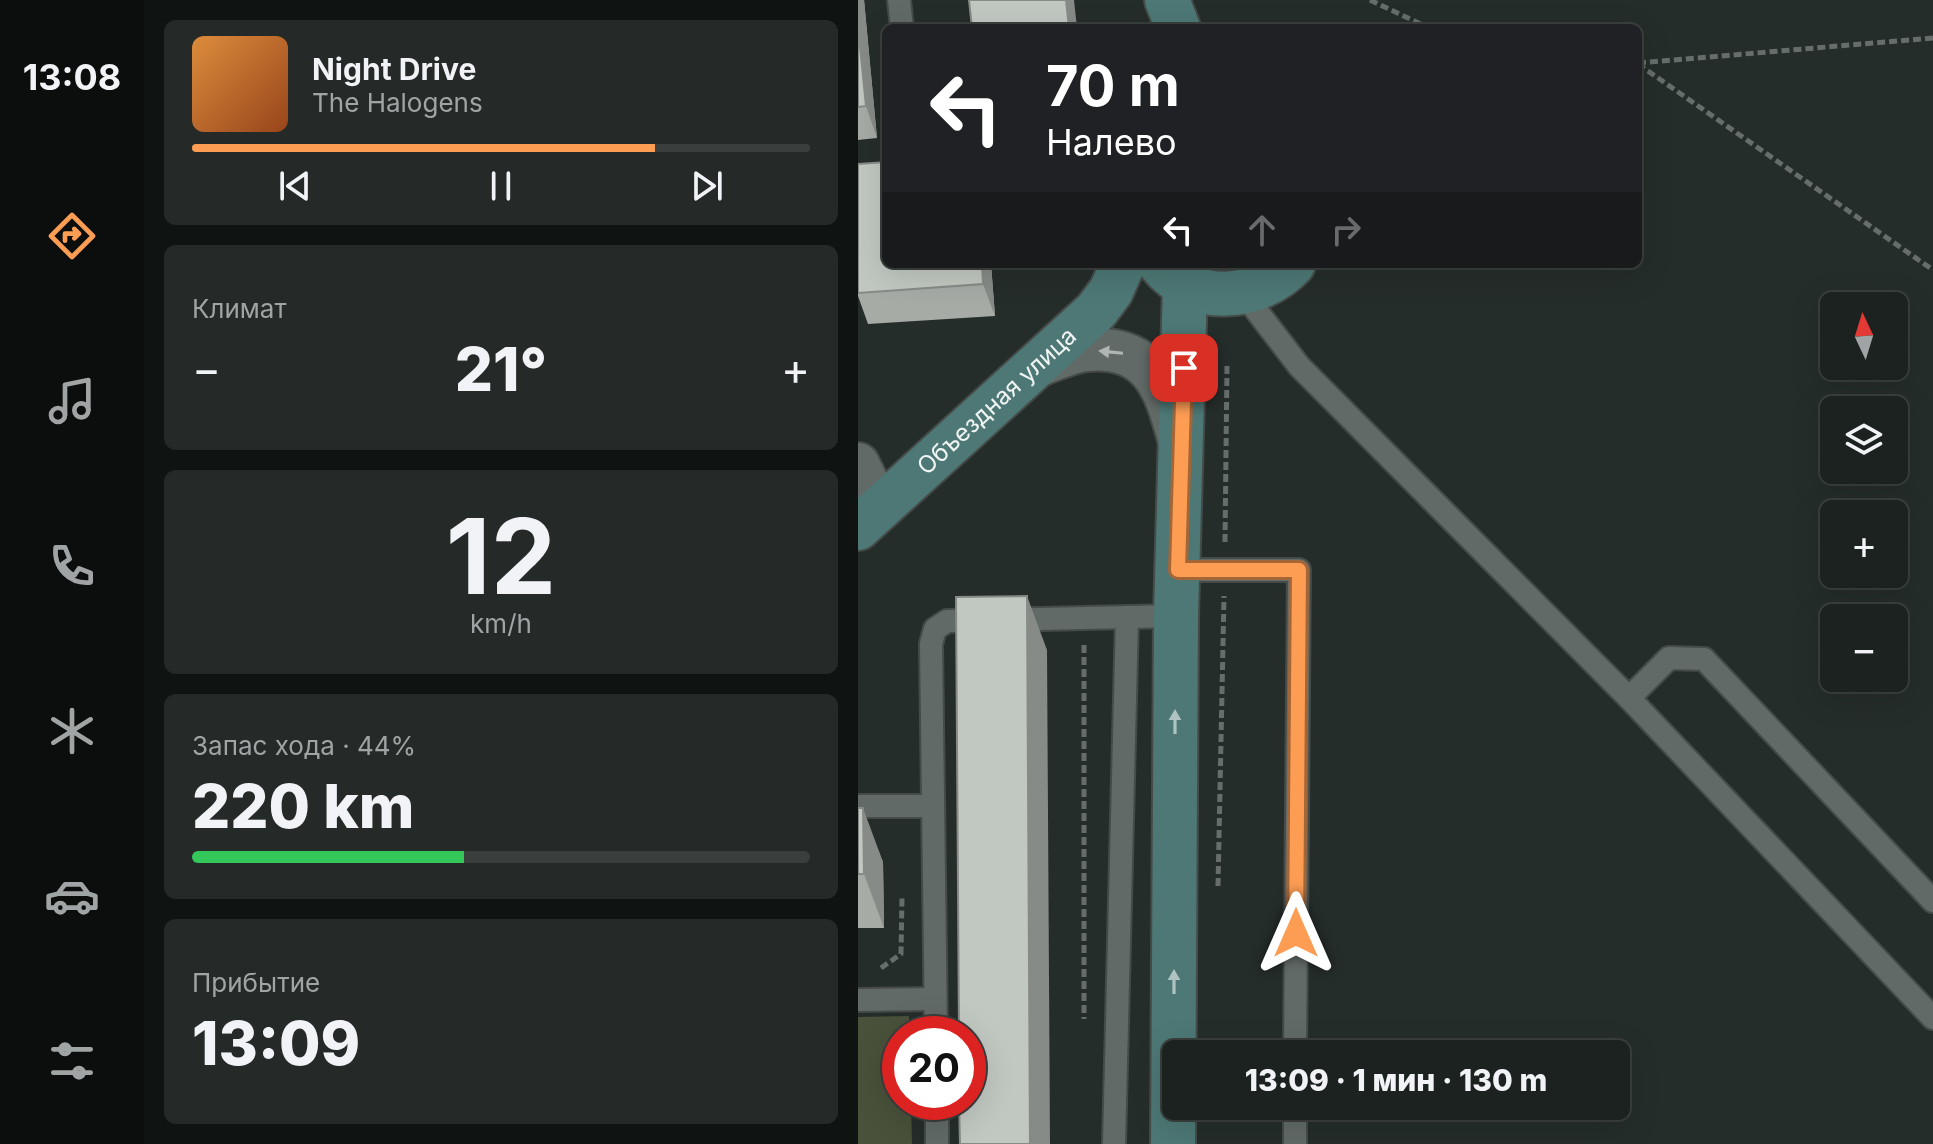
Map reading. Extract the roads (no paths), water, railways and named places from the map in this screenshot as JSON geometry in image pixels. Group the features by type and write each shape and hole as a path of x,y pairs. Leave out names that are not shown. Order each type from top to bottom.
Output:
{"main road":[{"path":"1156,24 1157,0"},
{"path":"1167,0 1176,24"},
{"name":"Объездная улица","path":"869,518 1096,311 1111,291 1121,268"},
{"path":"1173,1144 1176,616 1183,451 1173,274 1213,294 1243,293 1270,283 1288,268"}],"street":[{"path":"1039,365 1086,350 1128,354 1152,370 1168,399 1183,451"},
{"path":"858,464 869,518"}],"lane":[{"path":"899,0 902,24"},
{"path":"1243,293 1299,366 1629,698 1933,1018"},
{"path":"1178,570 1299,570 1295,1040"},
{"path":"935,1016 931,644 935,629 947,621 1176,616"},
{"path":"1114,1144 1127,617"},
{"path":"1629,698 1669,658 1704,659 1933,901"},
{"path":"858,806 933,806"},
{"path":"858,1000 935,999"},
{"path":"937,1120 937,1144"},
{"path":"1295,1120 1295,1144"}]}
